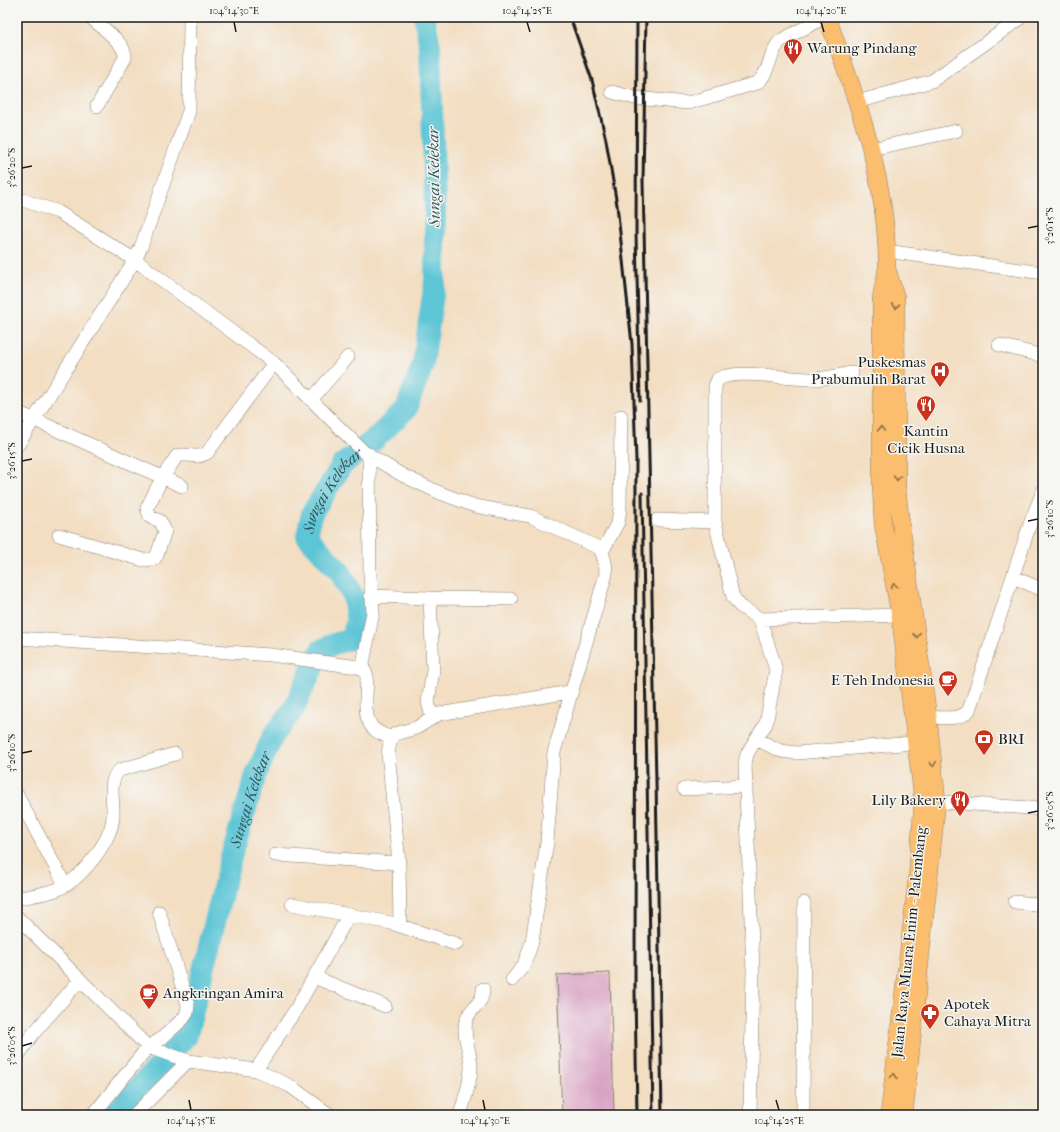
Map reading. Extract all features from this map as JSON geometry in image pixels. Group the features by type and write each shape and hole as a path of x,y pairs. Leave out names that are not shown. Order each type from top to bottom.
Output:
{"main road":[{"name":"Jalan Raya Muara Enim - Palembang","path":"826,17 857,102 877,169 887,269 881,300 881,486 883,524 907,613 921,716 930,801 904,1115"},
{"name":"Jalan Raya Muara Enim - Palembang","path":"889,1115 917,880 930,801"}],"street":[{"path":"90,17 121,45 126,54 97,106"},
{"path":"17,446 135,260 153,216 189,111 190,17"},
{"path":"612,92 635,98 688,103 757,83 763,77 775,46 780,41 826,17"},
{"path":"857,102 932,80 1018,20"},
{"path":"871,149 956,131"},
{"path":"17,198 58,212 135,260 274,363 352,441 367,453 402,475 440,493 475,506 530,516 599,548 602,552 606,565 606,574 570,692 554,752 547,842 532,942 524,965 512,980"},
{"path":"886,251 1043,273"},
{"path":"999,345 1043,356"},
{"path":"310,400 348,357"},
{"path":"59,535 143,560 154,559 157,555 165,531 160,521 150,517 147,508 162,478 177,456 181,455 196,457 207,453 274,363"},
{"path":"852,373 814,379 762,375 724,376 718,379 715,386 715,522 733,596 740,606 760,619 907,613"},
{"path":"17,412 182,486"},
{"path":"602,552 618,522 620,508 621,416"},
{"path":"362,669 373,612 371,596 367,453"},
{"path":"921,716 958,717 965,715 969,710 1043,492"},
{"path":"657,520 715,522"},
{"path":"1013,577 1043,590"},
{"path":"371,596 512,599"},
{"path":"430,598 433,670 428,702 432,718"},
{"path":"750,1115 753,971 744,764 756,739 766,724 776,670 760,619"},
{"path":"17,638 271,655 358,667 362,669 367,676 367,715 370,725 380,733 391,738"},
{"path":"400,925 399,864 388,753 391,738 395,734 420,727 439,714 570,692"},
{"path":"756,739 780,752 797,753 924,742"},
{"path":"17,899 56,890 83,871 111,831 113,816 112,780 115,774 120,770 175,754"},
{"path":"684,789 745,786"},
{"path":"17,795 65,885"},
{"path":"930,801 1043,809"},
{"path":"275,855 399,864"},
{"path":"1015,902 1043,905"},
{"path":"803,1115 804,903"},
{"path":"292,904 400,925 456,944"},
{"path":"93,1115 150,1048 183,1019 187,1013 188,1005 159,912"},
{"path":"256,1070 296,1009 349,915"},
{"path":"17,917 150,1048 185,1060 256,1070 290,1086 330,1115"},
{"path":"314,977 354,992 385,1006"},
{"path":"17,1057 32,1035 80,980"},
{"path":"460,1115 471,1066 465,1037 466,1020 480,1003 483,990"},
{"path":"134,1115 185,1060"}],"building":[{"path":"610,973 614,1115 562,1115 557,975"}],"waterway":[{"name":"Sungai Kelekar","path":"113,1115 187,1035 231,857 256,775 273,736 293,710 321,650 333,644 351,639 357,621 353,596 340,572 307,536 312,513 342,465 375,439 406,409 423,364 435,281 435,202 430,47 424,17"}],"railway":[{"path":"570,17 592,80 606,140 617,205 632,344 636,460 635,991 637,1115"},
{"path":"637,17 636,234 640,401"},
{"path":"646,17 643,181 662,1115"},
{"path":"642,493 653,1115"}],"place":[{"name":"Warung Pindang","path":"793,65"},
{"name":"Puskesmas Prabumulih Barat","path":"940,388"},
{"name":"Kantin Cicik Husna","path":"926,422"},
{"name":"E Teh Indonesia","path":"948,697"},
{"name":"BRI","path":"984,756"},
{"name":"Lily Bakery","path":"960,817"},
{"name":"Angkringan Amira","path":"149,1010"},
{"name":"Apotek Cahaya Mitra","path":"930,1030"}]}
